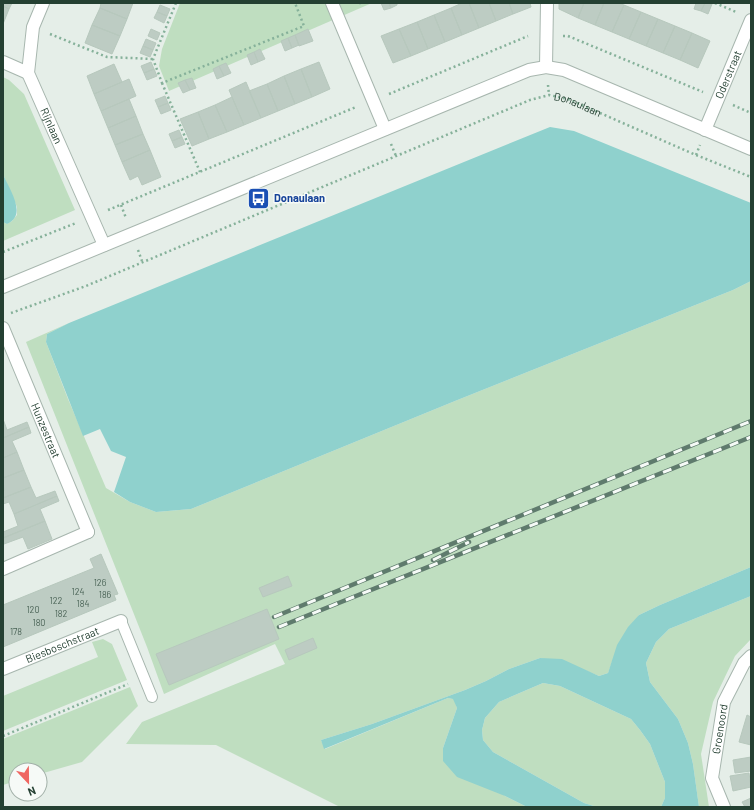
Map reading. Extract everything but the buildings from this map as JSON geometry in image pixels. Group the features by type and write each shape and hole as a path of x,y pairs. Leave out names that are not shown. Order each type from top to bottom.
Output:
{"street":[{"path":"3,62 28,73 33,27 43,3"},
{"path":"332,3 385,129"},
{"path":"546,67 547,3"},
{"name":"Oderstraat","path":"706,130 751,20"},
{"path":"3,287 529,70 546,67 564,70 751,149"},
{"name":"Rijnlaan","path":"28,73 104,245"},
{"name":"Hunzestraat","path":"3,328 88,532 3,569"},
{"name":"Biesboschstraat","path":"3,669 121,621"},
{"name":"Groenoord","path":"724,807 712,778 724,702 744,663 751,656"}],"lane":[{"path":"121,621 152,698"}],"path":[{"path":"176,3 153,59 200,172"},
{"path":"162,83 304,26 295,3"},
{"path":"715,3 737,12"},
{"path":"33,27 107,57 153,59"},
{"name":"Donaulaan","path":"10,314 86,286 530,100 549,95 568,99 696,155 751,177"},
{"path":"3,736 144,678"}],"green space":[{"path":"180,3 372,3 169,91 159,66 162,49"},
{"path":"3,77 9,80 24,94 75,210 3,241 3,222 7,224 12,221 17,215 17,207 3,174"},
{"path":"751,281 751,567 639,615 612,662 608,673 599,676 582,669 540,658 509,669 465,690 372,724 321,740 325,749 448,698 454,699 457,708 443,748 505,796 527,807 340,807 216,745 126,744 142,722 285,664 275,644 164,694 147,647 26,342 69,323 47,334 46,342 68,399 106,488 130,502 156,512 191,509 455,401 733,290"},
{"path":"751,596 751,639 735,656 713,702 701,754 709,807 699,807 693,764 688,743 678,719 650,682 646,663 656,642 669,629"},
{"path":"103,639 112,644 127,680 3,731 3,696 98,657 92,642"},
{"path":"543,683 560,686 631,719 650,744 665,782 665,798 661,807 597,807 584,803 493,752 483,740 482,730 485,718 499,702"},
{"path":"130,687 138,706 82,762 48,772 48,762 8,762 8,783 3,785 3,739"}],"water":[{"path":"550,127 574,131 751,203 751,281 733,290 455,401 191,509 156,512 130,502 114,492 126,457 111,451 100,429 83,436 46,342 47,334 69,323"},
{"path":"3,174 17,208 13,220 7,224 3,222"},
{"path":"751,567 751,596 669,629 656,642 646,663 650,682 678,719 688,743 693,764 699,807 661,807 665,798 665,782 650,744 631,719 560,686 543,683 499,702 485,718 482,730 483,740 493,752 584,803 597,807 527,807 505,796 457,777 443,761 443,748 457,708 453,699 448,698 324,749 321,740 372,724 465,690 509,669 540,658 562,659 599,676 608,673 617,645 628,627 639,615"}],"railway":[{"path":"274,617 751,421"},
{"path":"279,627 751,437"},
{"path":"433,560 469,542"}],"place":[{"name":"Donaulaan","path":"259,198"}]}
